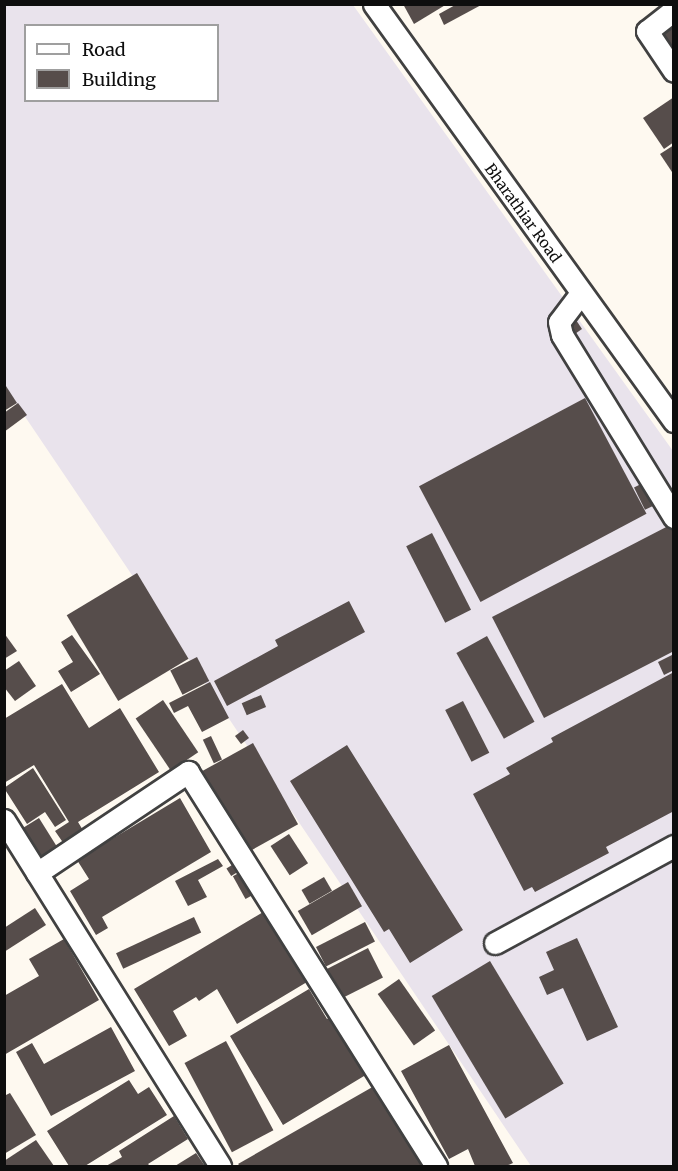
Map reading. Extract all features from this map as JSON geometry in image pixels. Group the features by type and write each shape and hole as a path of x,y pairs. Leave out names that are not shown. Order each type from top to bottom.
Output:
{"street":[{"name":"Bharathiar Road","path":"374,4 674,421"},
{"path":"674,10 647,31 674,70"},
{"path":"580,293 560,322 562,335 674,517"},
{"path":"37,873 188,772 436,1167"},
{"path":"4,820 220,1167"},
{"path":"495,943 674,846"}],"shaded area":[{"path":"4,5 353,5 673,451 673,1166 531,1166 5,387"}],"building":[{"path":"403,4 447,4 414,24"},
{"path":"457,4 483,4 444,25 439,14"},
{"path":"674,23 674,58 660,30"},
{"path":"674,97 674,142 664,149 643,118"},
{"path":"674,145 674,175 660,154"},
{"path":"576,320 582,329 572,336 567,327"},
{"path":"4,383 17,403 4,411"},
{"path":"585,398 647,514 481,602 419,486"},
{"path":"18,403 27,415 4,432 4,413"},
{"path":"643,483 654,505 645,510 634,487"},
{"path":"674,523 674,651 544,718 492,617"},
{"path":"432,533 471,610 445,623 406,546"},
{"path":"137,573 189,659 118,701 67,615"},
{"path":"349,601 365,632 227,706 214,681 278,646 275,640"},
{"path":"4,633 17,651 4,659"},
{"path":"72,635 100,674 71,692 58,671 73,662 61,642"},
{"path":"487,636 535,722 504,739 456,653"},
{"path":"674,654 674,670 664,675 658,662"},
{"path":"197,657 209,681 183,695 170,671"},
{"path":"19,661 36,686 15,701 4,687 4,671"},
{"path":"674,672 674,811 606,847 609,853 535,892 532,887 524,891 473,794 510,774 506,768 553,742 551,738"},
{"path":"210,682 229,718 202,732 188,706 174,713 169,703"},
{"path":"62,684 89,728 120,708 159,772 78,822 84,832 64,844 55,831 69,822 34,765 4,783 4,719"},
{"path":"261,695 266,707 247,715 242,703"},
{"path":"163,700 198,752 171,771 136,718"},
{"path":"463,701 489,753 472,762 445,710"},
{"path":"243,730 249,738 241,744 235,736"},
{"path":"211,736 222,760 214,763 203,740"},
{"path":"253,743 298,824 244,854 199,773"},
{"path":"347,745 463,930 410,963 389,929 384,932 290,781"},
{"path":"33,768 66,820 55,827 45,812 27,824 4,788"},
{"path":"180,798 211,852 102,917 108,928 96,935 70,891 89,879 77,860"},
{"path":"39,818 58,849 41,859 22,829"},
{"path":"289,834 308,863 290,875 271,846"},
{"path":"218,859 223,866 198,880 207,897 188,906 175,881"},
{"path":"240,860 245,868 231,876 226,868"},
{"path":"246,869 259,892 245,899 233,876"},
{"path":"324,877 332,891 309,904 301,890"},
{"path":"348,882 362,906 312,935 298,911"},
{"path":"35,908 46,925 4,952 4,928"},
{"path":"270,908 312,979 237,1024 217,989 199,1001 196,997 173,1011 187,1036 169,1046 134,989"},
{"path":"194,917 201,932 123,969 116,953"},
{"path":"365,922 375,942 326,967 316,947"},
{"path":"577,938 618,1027 587,1041 563,988 547,995 539,977 554,970 546,952"},
{"path":"64,939 99,1000 4,1055 4,996 39,976 29,959"},
{"path":"368,948 383,977 338,1000 323,971"},
{"path":"490,961 564,1084 505,1119 432,996"},
{"path":"399,979 435,1031 414,1046 378,994"},
{"path":"309,989 327,1019 335,1014 369,1073 283,1125 230,1036"},
{"path":"111,1027 135,1071 51,1116 16,1052 32,1043 44,1064"},
{"path":"226,1041 273,1130 232,1152 185,1063"},
{"path":"449,1045 513,1163 506,1166 475,1166 468,1149 449,1159 401,1071"},
{"path":"129,1080 138,1094 149,1087 167,1115 85,1166 69,1166 47,1131"},
{"path":"376,1085 424,1166 240,1166 238,1164"},
{"path":"10,1093 36,1135 4,1154 4,1096"},
{"path":"174,1116 188,1139 148,1164 150,1166 106,1166 122,1157 119,1151"},
{"path":"36,1140 54,1166 4,1166 4,1161"},
{"path":"196,1153 205,1166 175,1166"}]}
